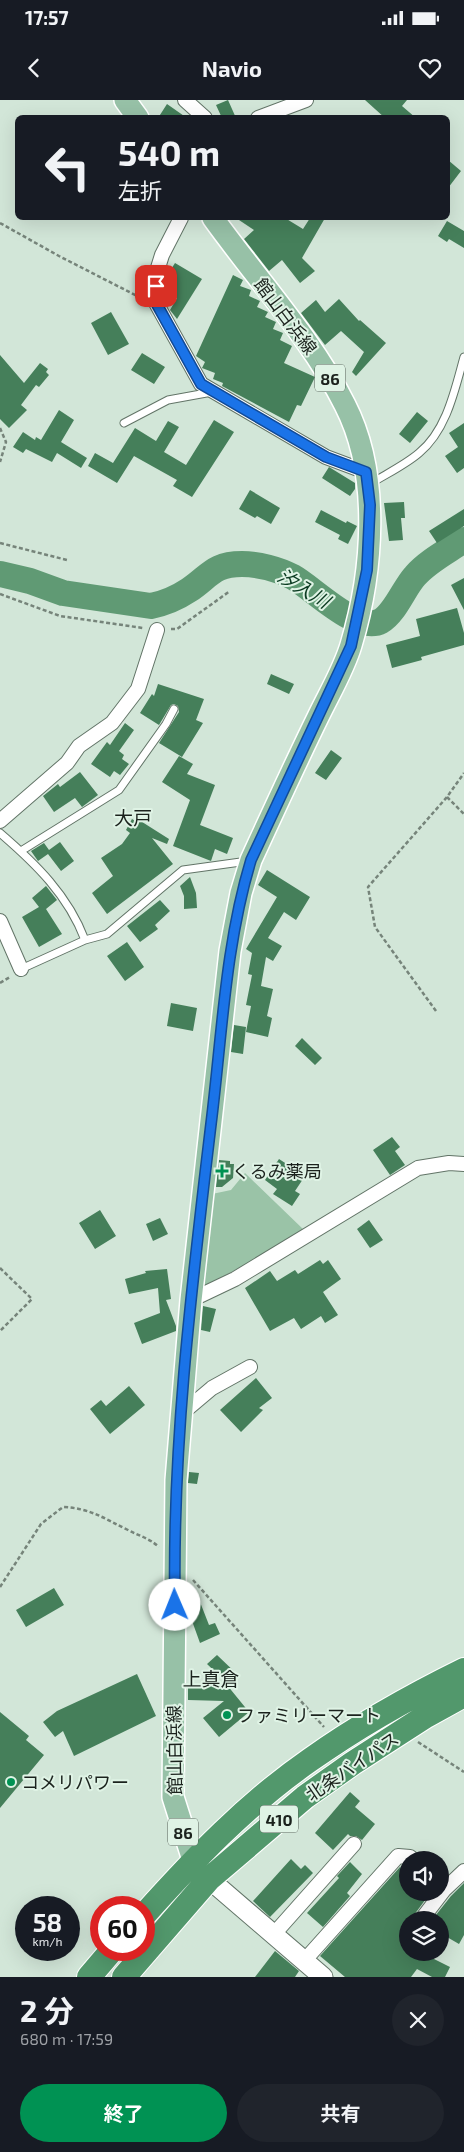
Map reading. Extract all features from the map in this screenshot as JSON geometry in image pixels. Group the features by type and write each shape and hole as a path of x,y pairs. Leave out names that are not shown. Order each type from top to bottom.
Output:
{"highway":[{"name":"北条バイパス","path":"155,1903 193,1860 284,1780 337,1741 407,1700 464,1670"},
{"name":"北条バイパス","path":"124,1977 209,1879 305,1798 403,1731 464,1695"},
{"path":"89,1977 103,1961"}],"main road":[{"path":"125,100 136,115"},
{"name":"館山白浜線","path":"209,1879 193,1860 173,1797 174,1559 180,1415 230,951 241,892 251,860 351,646 367,570 370,505 367,479 358,439 346,406 316,356 214,220"}],"street":[{"path":"185,100 202,115"},
{"path":"266,115 306,100"},
{"path":"180,220 162,255 158,270 155,301 201,384 367,479"},
{"path":"0,821 67,763 79,746 112,723 138,689 157,630"},
{"path":"0,921 21,969"},
{"path":"191,1300 235,1279 418,1168 449,1162 464,1164"},
{"path":"180,1415 212,1388 250,1367"},
{"path":"274,1934 354,1844"},
{"path":"304,1961 399,1856"},
{"path":"449,1883 464,1871"},
{"path":"209,1879 324,1977"}],"lane":[{"path":"367,479 420,453 436,434 449,408 464,356"},
{"path":"124,423 168,400 213,392"},
{"path":"21,851 119,790 166,724 174,709"},
{"path":"0,833 21,851 61,894 76,916 85,940"},
{"path":"21,969 85,940 107,934 183,870 251,860"}],"path":[{"path":"0,223 136,297 155,301"},
{"path":"0,428 6,442 0,462"},
{"path":"0,543 67,560"},
{"path":"0,594 60,616 157,630 177,629 230,591"},
{"path":"436,1010 375,927 368,887 447,797 464,773"},
{"path":"447,797 464,814"},
{"path":"0,1268 32,1299 0,1331"},
{"path":"0,1587 41,1524 63,1507 80,1508 100,1515 148,1538 174,1559 337,1741"},
{"path":"403,1731 464,1772"}],"green space":[{"path":"245,1173 304,1230 270,1252 202,1287 212,1194 231,1190"}],"building":[{"path":"228,100 235,115 221,115 216,105"},
{"path":"365,100 407,100 402,106 412,115 382,115"},
{"path":"167,104 183,115 160,115"},
{"path":"450,162 461,171 450,185"},
{"path":"239,220 288,220 303,229 309,220 324,220 302,258 315,271 300,283 282,260 269,271 244,239 254,230"},
{"path":"447,221 464,231 464,248 449,239 447,242 438,236"},
{"path":"175,263 202,279 177,319 170,310 177,298 165,290 165,279"},
{"path":"233,275 243,280 240,286 251,290 249,296 260,301 257,307 268,312 265,317 276,322 273,329 283,333 280,340 292,346 284,363 315,377 301,406 297,405 289,422 222,386 223,383 213,379 215,373 202,368 205,362 196,356"},
{"path":"339,299 359,321 386,343 356,376 352,372 364,352 341,331 325,345 301,313 316,300 325,312"},
{"path":"111,312 129,344 108,355 91,323"},
{"path":"142,353 165,367 154,384 131,370"},
{"path":"0,355 24,383 40,363 48,369 46,372 49,375 39,387 36,385 21,405 27,410 9,428 0,419"},
{"path":"59,410 74,420 61,442 87,458 81,468 57,453 52,462 26,449 23,453 13,447 23,432 35,440 36,437 41,440"},
{"path":"417,412 428,421 410,443 399,434"},
{"path":"214,420 234,432 192,497 173,486 177,480 134,456 117,483 88,466 95,453 113,463 135,428 156,441 168,421 179,427 164,452 186,465"},
{"path":"464,423 464,468 457,473 445,456 458,447 449,433"},
{"path":"329,467 355,483 355,489 350,496 322,478"},
{"path":"250,490 280,508 271,524 239,509"},
{"path":"404,502 405,518 401,518 403,540 389,541 384,503"},
{"path":"464,509 464,526 437,543 429,531"},
{"path":"321,510 346,523 347,521 357,526 348,544 338,539 340,535 315,522"},
{"path":"464,578 464,610 451,585"},
{"path":"457,608 464,633 464,645 421,657 422,660 392,668 386,645 420,636 416,619"},
{"path":"271,674 294,684 289,694 267,684"},
{"path":"158,684 204,699 196,720 203,723 182,757 159,743 179,712 178,706 171,705 159,725 140,713 152,694 154,696"},
{"path":"125,723 134,730 119,751 124,755 122,759 129,764 120,775 114,771 110,777 91,764 107,742 110,745"},
{"path":"331,750 342,758 326,780 315,773"},
{"path":"179,756 193,764 187,774 215,785 200,825 233,838 227,854 215,849 211,861 173,846 190,800 162,782"},
{"path":"80,772 98,795 82,807 75,798 54,812 43,796 58,784 60,787"},
{"path":"132,819 137,822 139,820 169,839 167,844 152,838 173,864 107,914 92,893 113,876 101,858 122,844 130,833 126,830"},
{"path":"60,842 74,861 61,871 48,854 38,861 31,851 44,843 49,850"},
{"path":"267,870 310,897 296,920 284,912 268,938 282,946 273,961 266,957 261,986 273,989 267,1016 272,1018 268,1037 246,1032 251,1006 246,1005 252,975 248,974 252,953 246,949 277,897 258,885"},
{"path":"190,877 196,893 197,908 184,909 184,896 180,886"},
{"path":"46,886 57,900 46,909 62,934 39,947 22,917 39,907 32,898"},
{"path":"160,900 170,911 155,925 158,929 140,942 127,926"},
{"path":"127,942 144,967 125,981 107,956"},
{"path":"171,1003 197,1008 193,1031 167,1026"},
{"path":"234,1025 246,1027 243,1054 231,1052"},
{"path":"302,1038 322,1058 315,1065 295,1046"},
{"path":"392,1137 400,1147 395,1151 405,1165 390,1175 373,1150"},
{"path":"279,1159 305,1176 295,1191 300,1194 292,1206 273,1194 277,1189 265,1180"},
{"name":"くるみ薬局","path":"219,1160 230,1161 230,1164 234,1164 233,1178 222,1187 216,1187"},
{"path":"100,1210 116,1236 95,1249 79,1223"},
{"path":"160,1218 168,1234 153,1241 146,1224"},
{"path":"369,1220 383,1240 370,1248 357,1229"},
{"path":"320,1260 323,1264 328,1260 341,1279 323,1292 338,1315 325,1323 321,1316 301,1329 294,1318 270,1331 245,1288 270,1271 277,1281 295,1270 298,1274"},
{"path":"167,1269 171,1299 166,1300 176,1326 176,1331 142,1344 134,1323 160,1313 158,1288 129,1294 125,1279 146,1273 145,1271"},
{"path":"203,1306 216,1309 210,1332 201,1330"},
{"path":"256,1378 272,1398 259,1408 263,1410 241,1432 220,1410"},
{"path":"129,1386 145,1405 110,1434 90,1409 101,1400 106,1406"},
{"path":"189,1472 199,1473 197,1484 188,1483"},
{"path":"54,1588 64,1605 26,1627 16,1610"},
{"path":"200,1602 209,1625 215,1623 220,1634 200,1643 187,1607"},
{"path":"217,1655 238,1675 229,1685 207,1664"},
{"path":"137,1674 156,1716 74,1756 63,1731 55,1737 43,1722 57,1711"},
{"path":"188,1685 227,1685 249,1712 219,1737 203,1718 224,1701 188,1700"},
{"name":"コメリパワー","path":"0,1712 29,1736 26,1740 44,1755 0,1808"},
{"path":"350,1792 360,1801 355,1807 375,1824 362,1840 348,1834 333,1850 315,1833"},
{"path":"291,1859 301,1869 305,1865 313,1873 270,1917 253,1901"},
{"path":"350,1862 362,1874 347,1893 350,1896 323,1927 307,1913 339,1878 337,1876"},
{"path":"399,1868 399,1901 424,1901 417,1911 399,1911 399,1961 438,1961 450,1967 445,1977 432,1977 417,1969 411,1977 345,1977 320,1956"},
{"path":"464,1883 464,1935 459,1944 449,1938 449,1911 439,1911 449,1901 451,1896"},
{"path":"275,1951 299,1971 295,1977 255,1977"}],"waterway":[{"name":"汐入川","path":"0,574 30,581 63,593 151,606 166,602 180,595 212,572 224,566 255,565 268,567 287,574 348,616 371,623 381,621 391,612 411,581 420,571 464,540"}],"place":[{"name":"くるみ薬局","path":"222,1171"},
{"name":"ファミリーマート","path":"227,1715"},
{"name":"コメリパワー","path":"11,1782"}],"district":[{"name":"大戸","path":"133,817"},
{"name":"上真倉","path":"211,1678"}],"route":[{"path":"156,286 155,301 201,384 326,457 366,472 370,505 367,570 351,646 251,860 241,892 230,951 180,1415 175,1497 175,1605"}]}
